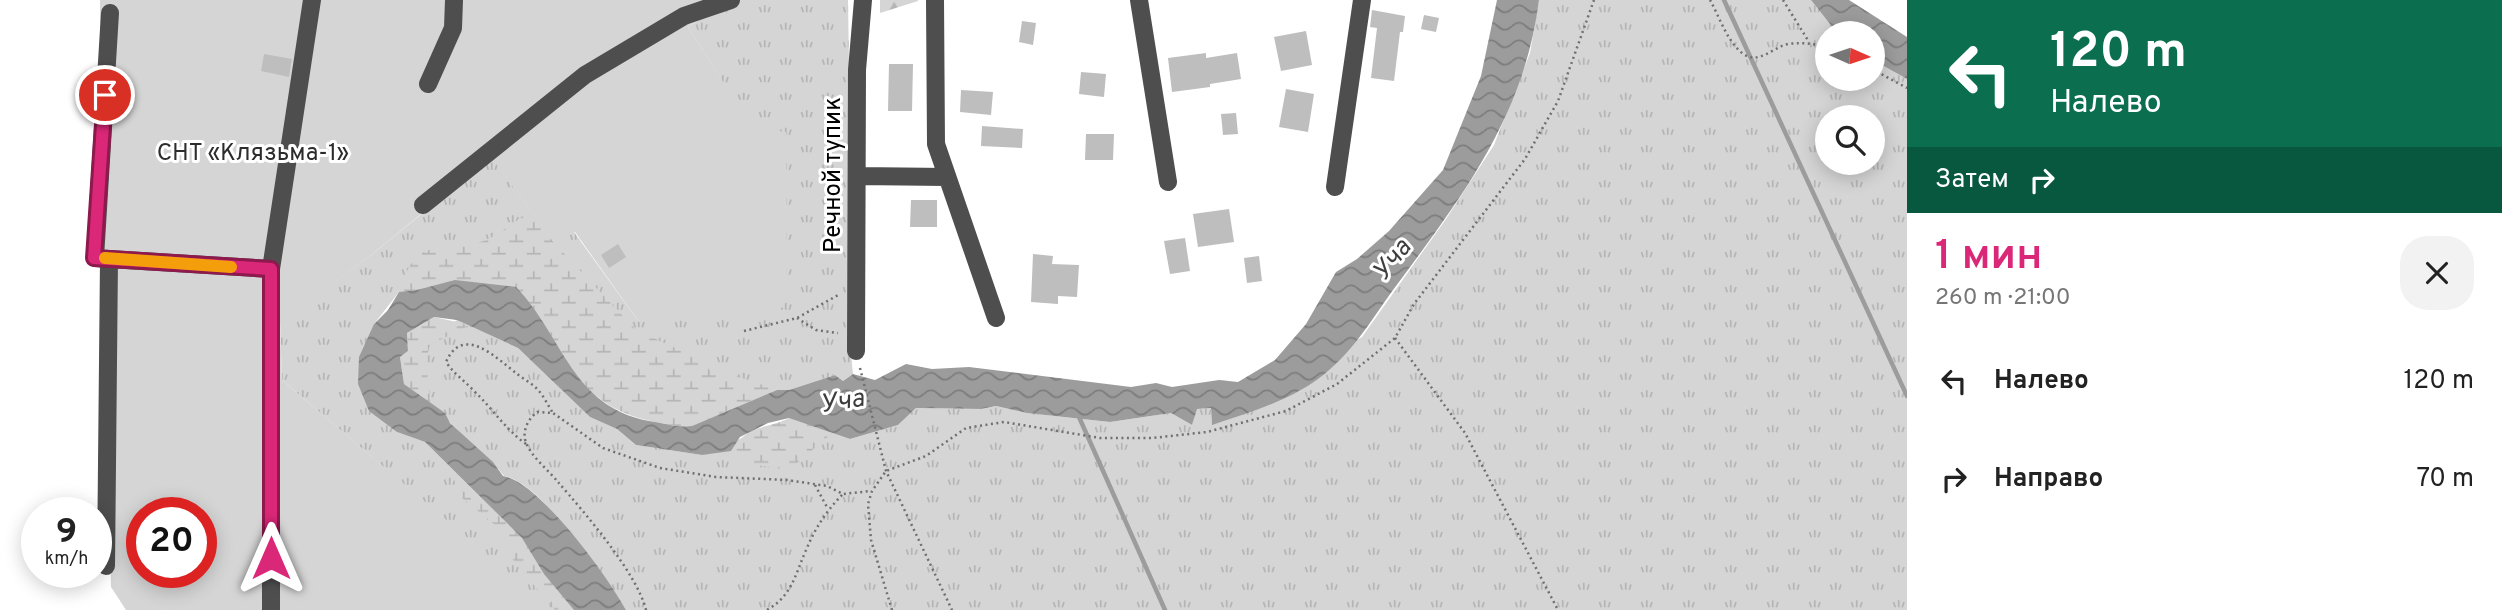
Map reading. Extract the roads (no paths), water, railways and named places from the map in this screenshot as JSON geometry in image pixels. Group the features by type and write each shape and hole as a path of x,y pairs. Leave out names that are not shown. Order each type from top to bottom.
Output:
{"street":[{"path":"271,610 271,269 312,0"},
{"path":"428,84 453,28 454,0"},
{"path":"423,205 585,75 684,16 732,0"},
{"name":"Речной тупик","path":"856,343 857,70 863,0"},
{"path":"935,0 936,144 996,318"},
{"path":"1139,0 1168,182"},
{"path":"1335,187 1362,0"},
{"path":"110,13 94,258 271,269"},
{"path":"858,176 947,177"},
{"path":"107,497 109,258"}],"water":[{"name":"Уча","path":"1497,0 1539,0 1531,43 1519,82 1486,155 1465,189 1368,326 1330,370 1293,394 1240,416 1212,425 1211,408 1197,409 1192,425 1171,413 1110,422 1027,413 996,406 981,409 916,408 898,425 850,439 789,418 768,423 740,437 731,451 702,455 636,445 617,429 590,417 518,348 457,320 434,317 407,333 408,351 400,357 404,384 445,413 450,423 493,462 503,476 518,482 535,494 553,512 589,554 626,610 574,610 544,574 522,538 425,442 397,432 369,411 358,384 359,357 374,324 388,310 399,292 455,280 516,287 532,306 571,367 602,401 623,413 676,426 692,426 777,390 789,390 835,375 843,381 853,374 875,380 906,364 932,369 969,367 1131,387 1156,383 1172,387 1219,380 1238,382 1275,360 1306,324 1336,272 1357,259 1389,231 1443,170 1481,76"},
{"path":"1811,0 1849,0 1882,21 1828,21"},
{"path":"1885,23 1907,37 1907,79 1885,67"}],"waterway":[{"path":"1724,0 1907,396"},
{"path":"1079,417 1165,610"}],"park label":[{"name":"СНТ «Клязьма-1»","path":"253,152"}]}
